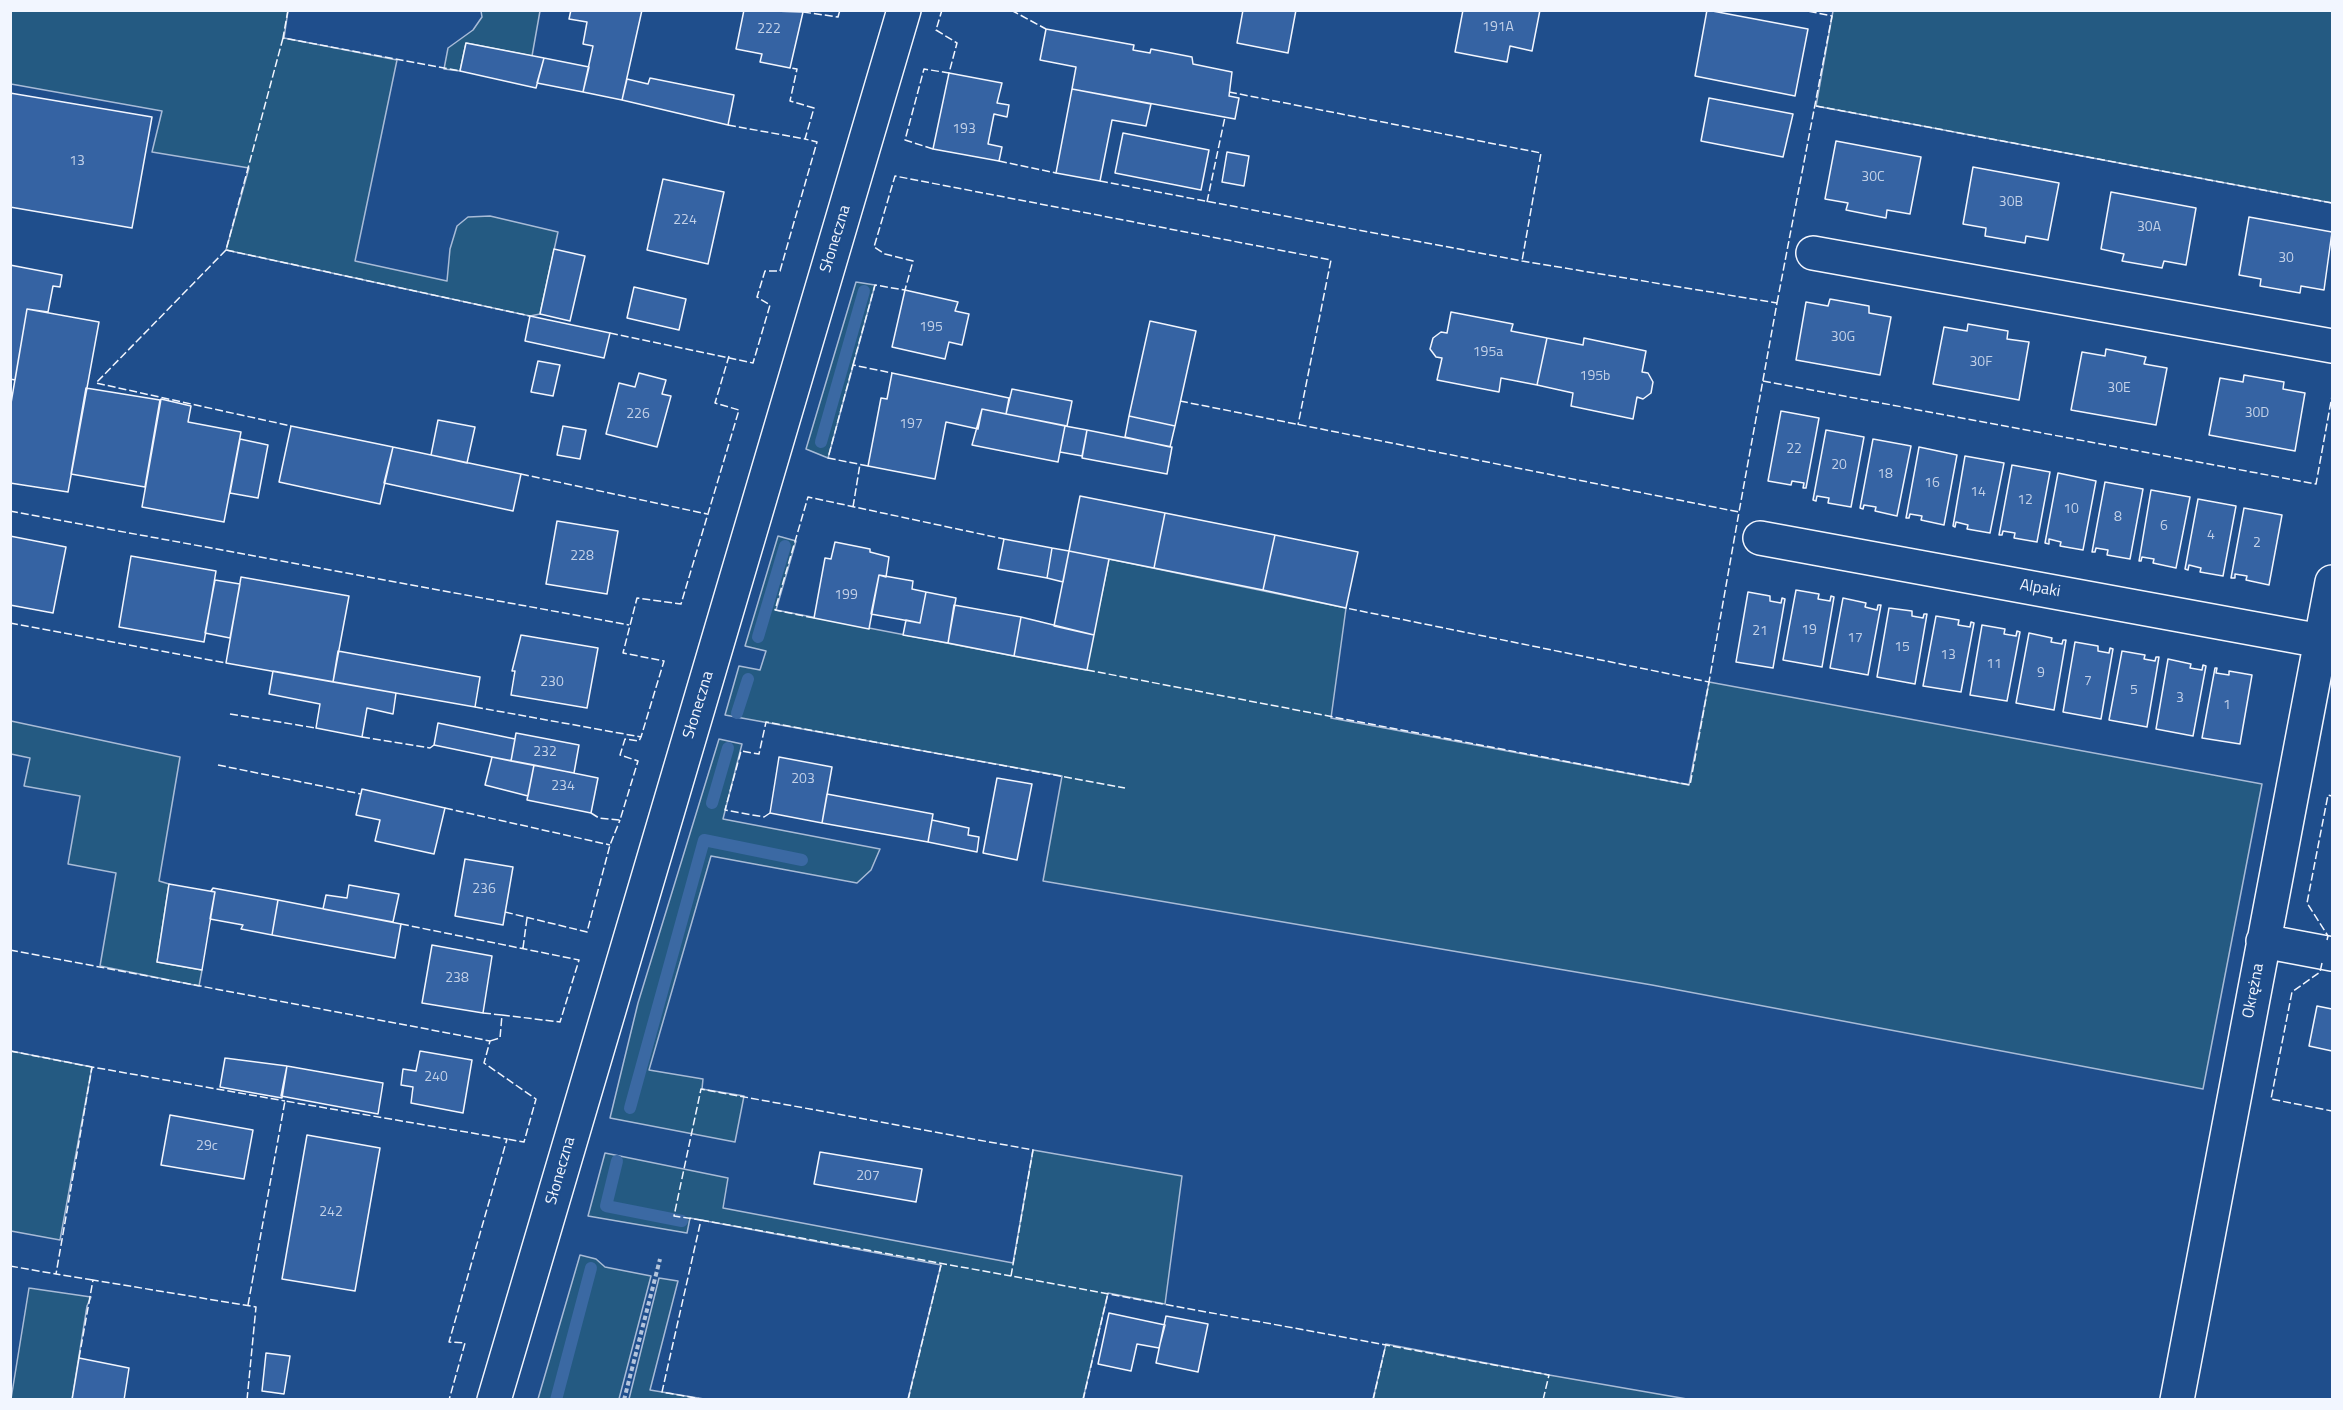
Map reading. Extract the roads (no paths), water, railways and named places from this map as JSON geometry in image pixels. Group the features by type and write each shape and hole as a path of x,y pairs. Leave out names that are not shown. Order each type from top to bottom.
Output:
{"street":[{"name":"Słoneczna","path":"494,1400 904,10"},
{"path":"1813,253 2332,346"},
{"name":"Alpaki","path":"1760,538 2327,642"},
{"name":"Okrężna","path":"2177,1400 2264,940 2327,642 2332,582"},
{"path":"2264,940 2332,954"}],"waterway":[{"path":"821,442 864,291"},
{"path":"758,637 785,546"},
{"path":"737,713 748,679"},
{"path":"712,803 728,748"},
{"path":"630,1108 704,840 802,860"},
{"path":"617,1161 606,1206 682,1221"},
{"path":"556,1400 591,1268"}]}
